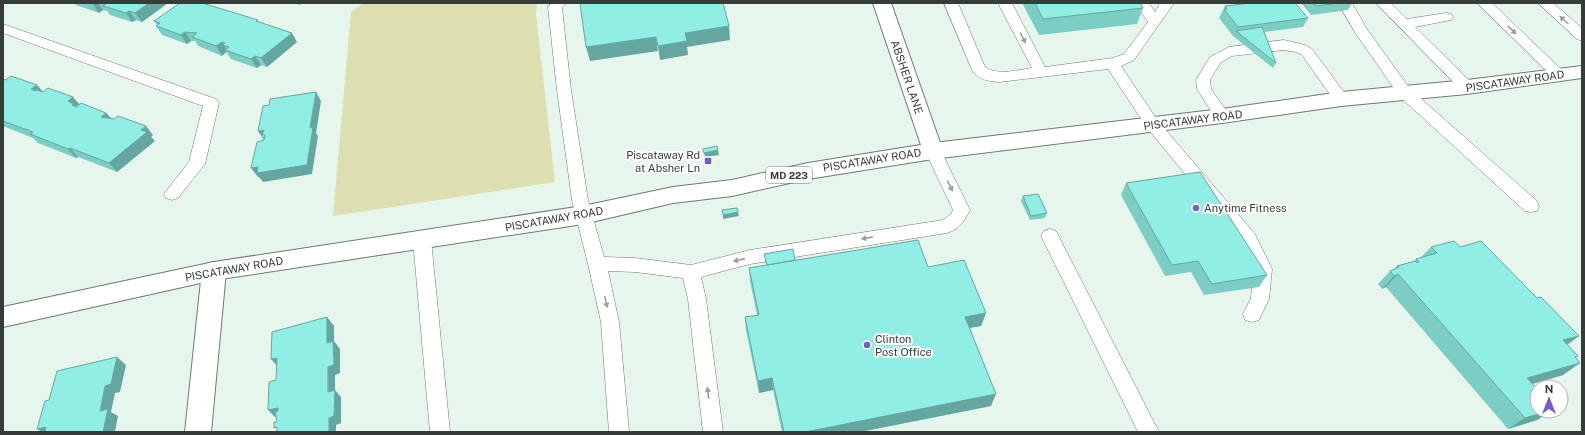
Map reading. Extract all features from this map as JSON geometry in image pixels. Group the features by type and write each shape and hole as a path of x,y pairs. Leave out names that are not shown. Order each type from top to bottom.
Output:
{"main road":[{"name":"ABSHER LANE","path":"882,3 933,151"},
{"name":"PISCATAWAY ROAD","path":"3,317 214,271 583,215 673,195 732,188 808,170 933,151 1153,125 1341,99 1467,87 1582,72"},
{"path":"198,432 214,271"}],"lane":[{"path":"560,3 555,8 564,90 583,215 598,264 610,322 619,432"},
{"path":"951,3 979,70 988,76 999,77 1112,64 1129,57 1167,3"},
{"path":"1005,3 1041,72"},
{"path":"1142,3 1155,22"},
{"path":"1345,3 1361,31 1405,93 1531,206"},
{"path":"1383,3 1467,87"},
{"path":"1484,3 1558,74"},
{"path":"1545,3 1582,36"},
{"path":"1404,24 1446,17"},
{"path":"3,28 211,103 197,164 172,194"},
{"path":"1222,116 1204,89 1203,80 1215,60 1229,52 1284,46 1300,48 1307,52 1341,99"},
{"path":"1112,64 1153,125 1249,239 1262,269 1260,299 1252,314"},
{"path":"598,264 635,265 691,272 750,257 948,226 957,219 962,210 933,151"},
{"path":"1050,236 1149,432"},
{"path":"422,240 440,432"},
{"path":"691,272 697,299 713,432"}],"green space":[{"path":"363,3 537,3 536,14 555,182 333,216 351,12"}],"building":[{"path":"107,3 149,3 135,13 129,11 126,13 103,6"},
{"path":"180,3 202,3 258,20 256,21 292,33 261,58 255,56 251,59 225,50 229,47 223,45 225,43 222,42 216,46 192,37 197,33 185,32 181,35 156,26 160,23 154,21"},
{"path":"580,3 723,3 729,26 685,33 687,41 658,46 656,37 586,47"},
{"path":"1035,3 1140,3 1143,8 1043,19"},
{"path":"1251,3 1295,3 1308,18 1238,27 1224,9 1227,9 1225,6"},
{"path":"1314,3 1338,3 1316,6"},
{"path":"1262,27 1276,63 1236,31"},
{"path":"11,76 37,85 31,89 35,91 37,90 43,92 48,88 73,97 68,101 74,104 72,105 76,107 81,103 106,113 101,117 114,119 118,116 146,126 141,130 147,132 109,163 30,134 33,132 3,121 3,79 6,80"},
{"path":"316,92 310,128 313,127 307,165 257,173 258,167 251,168 257,142 264,140 265,135 262,135 264,130 258,131 263,106 269,105 270,99"},
{"path":"717,146 718,150 704,153 703,149"},
{"path":"1200,172 1267,275 1212,284 1198,261 1172,265 1126,183"},
{"path":"1038,194 1047,213 1031,216 1023,196"},
{"path":"737,208 738,212 723,215 722,210"},
{"path":"918,240 928,267 964,260 986,313 965,317 996,394 805,432 784,432 772,378 758,381 745,317 759,315 749,268"},
{"path":"1454,241 1460,247 1481,241 1537,298 1541,297 1579,336 1563,340 1578,356 1575,357 1580,363 1527,378 1529,380 1529,417 1525,418 1398,274 1394,276 1390,271 1399,267 1397,266 1415,261 1419,262 1416,259 1437,253 1431,247"},
{"path":"793,249 795,260 767,265 764,254"},
{"path":"327,317 327,343 333,341 334,365 328,367 328,392 335,390 334,416 329,418 329,432 277,432 277,427 274,428 274,422 277,422 275,412 278,411 278,408 268,410 269,382 276,380 277,358 271,359 272,332"},
{"path":"117,357 111,384 105,386 100,411 108,409 103,432 45,432 46,427 37,429 45,401 49,400 57,371"}],"place":[{"name":"Piscataway Rd at Absher Ln","path":"708,161"},
{"name":"Anytime Fitness","path":"1196,208"},
{"name":"Clinton Post Office","path":"867,345"}]}
